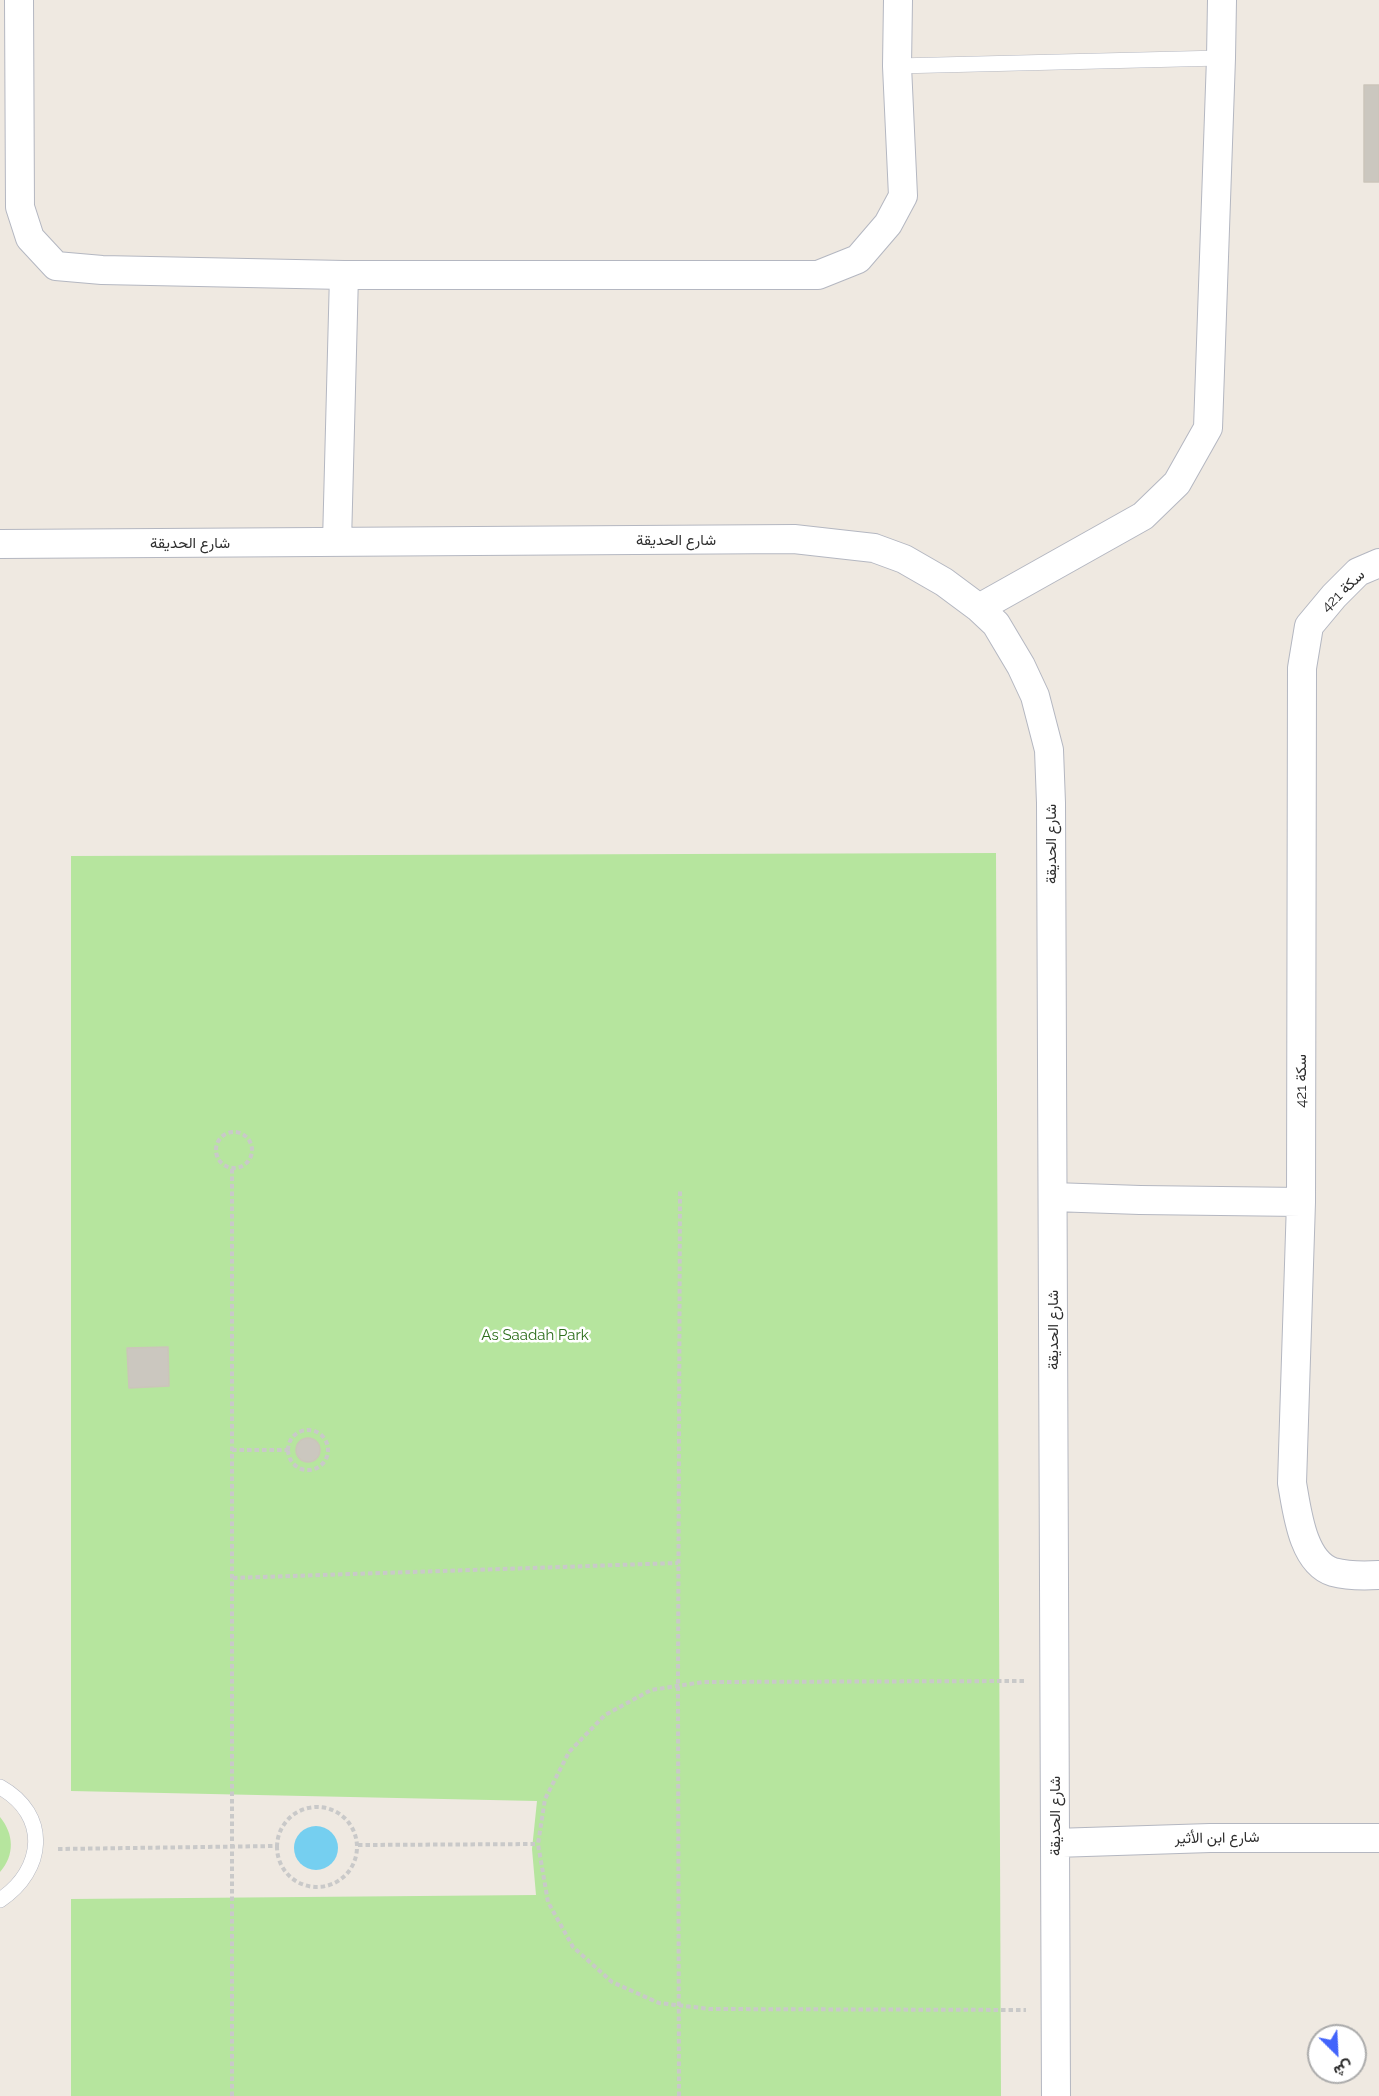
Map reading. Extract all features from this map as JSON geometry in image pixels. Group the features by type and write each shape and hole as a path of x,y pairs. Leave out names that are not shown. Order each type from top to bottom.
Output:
{"street":[{"path":"20,0 20,207 30,238 56,266 102,270 344,274 818,275 858,259 888,224 903,196 897,66 898,0"},
{"path":"979,608 1143,516 1177,483 1208,428 1221,0"},
{"path":"337,542 344,274"},
{"name":"شارع الحديقة","path":"0,544 794,539 874,548 904,559 944,582 996,624 1021,666 1035,696 1049,750 1052,803 1056,2096"},
{"name":"سكة 421","path":"1379,563 1359,572 1334,596 1310,626 1302,668 1301,1202 1292,1483 1299,1523 1312,1556 1330,1571 1356,1576 1379,1575"},
{"path":"1053,1197 1301,1202"},
{"name":"شارع ابن الأثير","path":"1055,1843 1210,1838 1379,1838"}],"lane":[{"path":"897,66 1221,58"},
{"path":"0,1787 13,1794 26,1809 34,1829 35,1849 30,1870 18,1887 0,1900"}],"path":[{"path":"234,1132 249,1140 253,1151 249,1162 232,1169 221,1164 216,1147 223,1136 234,1132"},
{"path":"232,1169 232,2096"},
{"path":"679,2096 680,1191"},
{"path":"309,1430 321,1435 327,1446 327,1453 321,1465 308,1470 291,1462 288,1450 289,1444 297,1433 309,1430"},
{"path":"232,1450 288,1450"},
{"path":"233,1578 678,1563"},
{"path":"1054,1680 703,1682 651,1690 605,1715 568,1752 545,1799 538,1844 548,1902 573,1947 612,1982 659,2003 722,2009 1056,2010"},
{"path":"319,1806 332,1809 344,1816 353,1827 358,1845 358,1854 353,1867 344,1878 332,1885 319,1888 294,1881 285,1872 276,1846 282,1828 294,1814 306,1808 319,1806"},
{"path":"358,1845 538,1844"},
{"path":"35,1849 276,1846"}],"green space":[{"name":"As Saadah Park","path":"996,853 1001,2096 71,2096 71,1899 536,1895 532,1849 537,1801 71,1791 71,856"},
{"path":"0,1817 8,1830 11,1844 8,1859 0,1872"}],"water":[{"path":"316,1826 331,1833 338,1848 331,1863 316,1870 301,1863 294,1848 301,1833"}],"building":[{"path":"1364,85 1379,85 1379,182 1364,182"},
{"path":"168,1347 169,1386 129,1388 127,1348"},
{"path":"308,1438 317,1441 320,1450 317,1459 308,1462 299,1459 296,1450 299,1441"}]}
